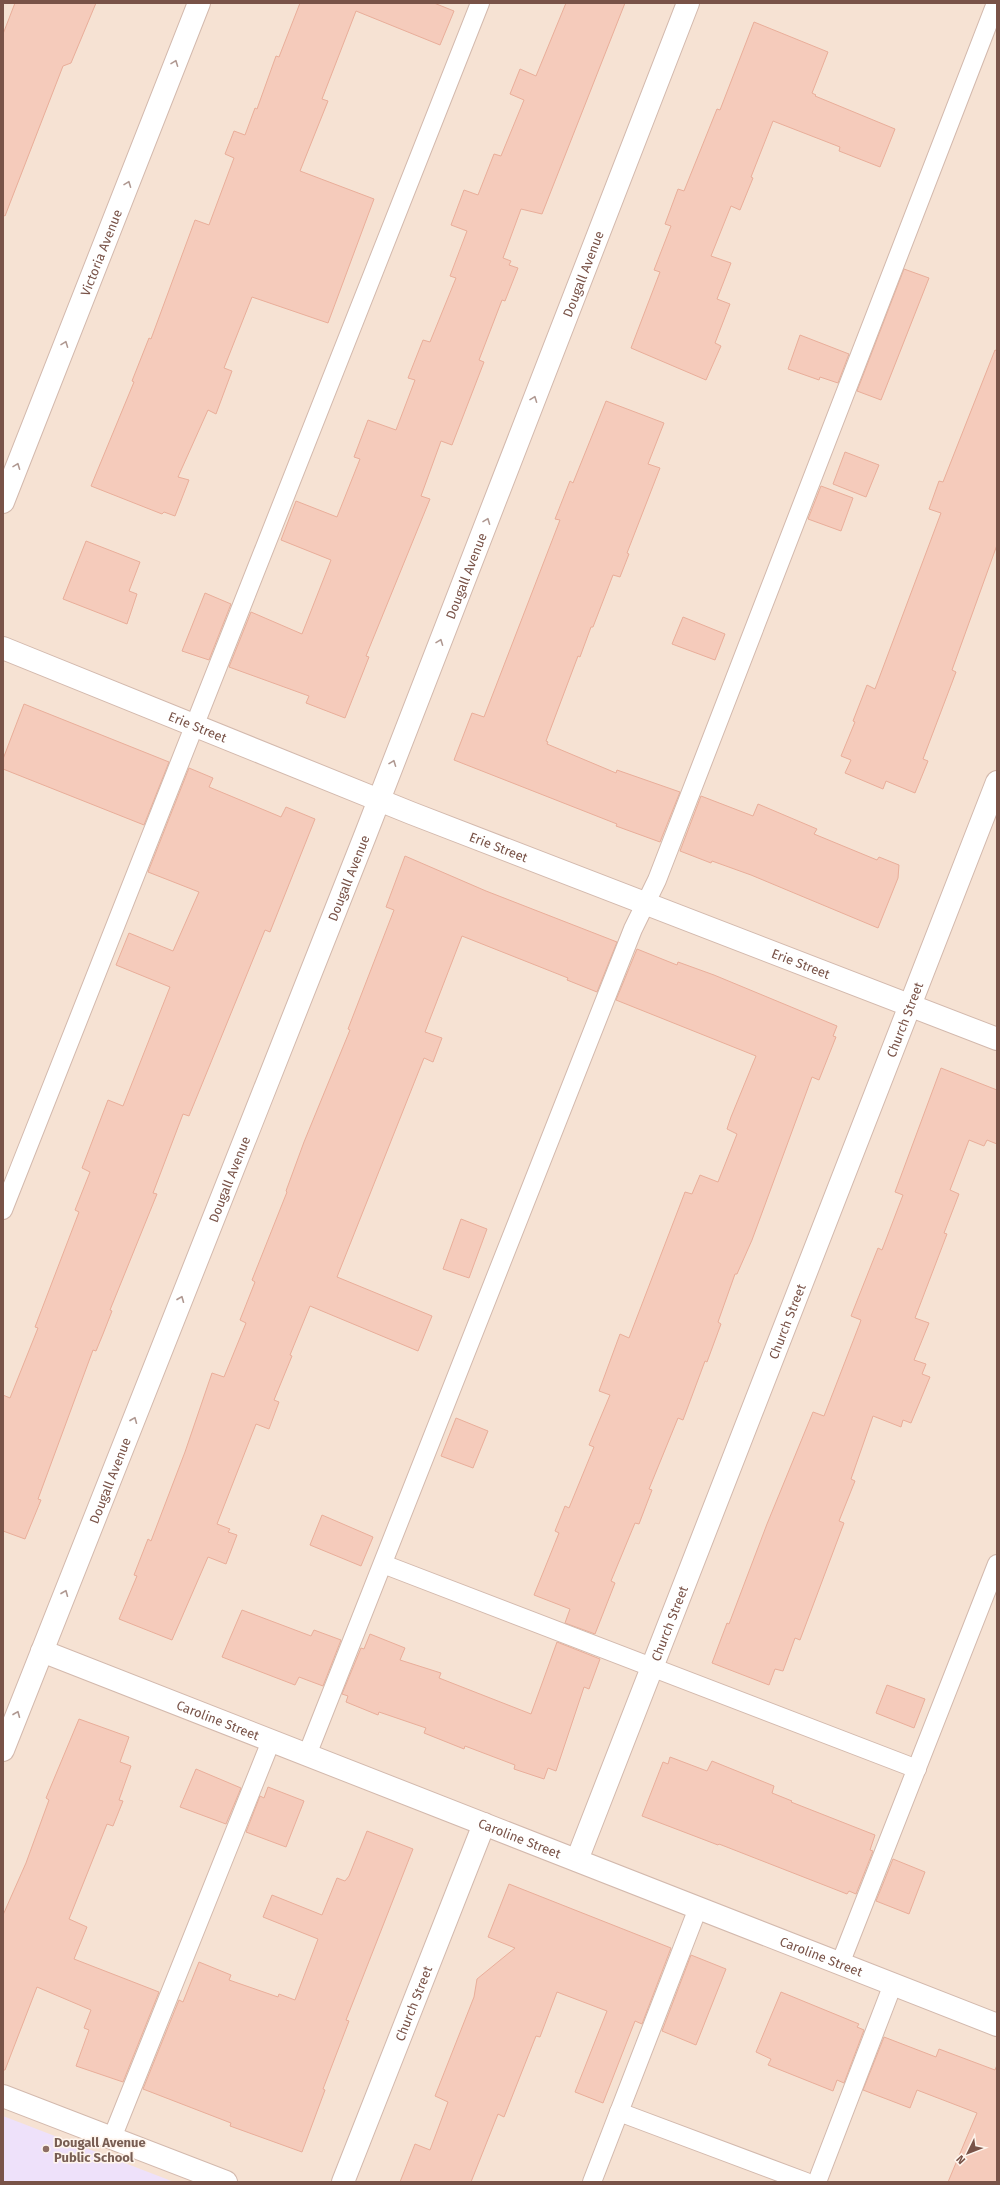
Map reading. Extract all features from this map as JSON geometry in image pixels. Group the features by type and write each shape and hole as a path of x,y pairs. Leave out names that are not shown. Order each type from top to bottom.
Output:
{"street":[{"name":"Victoria Avenue","path":"3,502 199,3"},
{"name":"Dougall Avenue","path":"3,1750 379,799 688,3"},
{"name":"Erie Street","path":"3,648 411,813 997,1039"},
{"name":"Church Street","path":"576,1860 997,782"},
{"name":"Caroline Street","path":"42,1651 997,2025"},
{"name":"Church Street","path":"343,2182 484,1824"},
{"path":"3,2096 226,2182"}],"lane":[{"path":"3,1210 480,3"},
{"path":"307,1755 633,929 657,880 996,3"},
{"path":"383,1564 917,1769"},
{"path":"840,1964 997,1564"},
{"path":"112,2138 271,1741"},
{"path":"592,2182 698,1908"},
{"path":"817,2182 893,1984"},
{"path":"619,2112 806,2182"}],"shaded area":[{"path":"3,3 997,3 997,2182 3,2182"},
{"name":"Dougall Avenue Public School","path":"3,2116 174,2182 3,2182"}],"building":[{"path":"15,3 96,3 71,63 63,66 5,216 3,215 3,34"},
{"path":"300,3 434,3 454,11 440,45 356,11 322,99 328,101 300,171 374,199 328,323 252,297 224,368 232,371 216,414 208,410 178,477 189,480 175,516 164,512 162,514 91,486 134,382 132,381 149,338 151,339 195,220 209,225 234,158 225,154 234,131 245,135 255,108 257,109 276,56 279,57"},
{"path":"566,3 625,3 542,214 521,209 503,258 511,261 509,265 518,268 505,301 502,300 479,360 484,362 452,445 441,441 421,496 430,499 366,656 369,657 345,718 306,703 309,696 229,667 251,612 302,634 331,560 281,540 296,501 337,517 360,459 354,457 368,420 396,430 415,380 408,378 423,340 430,342 456,278 450,276 467,231 451,225 464,190 478,195 494,154 501,156 524,100 510,94 520,69 536,76"},
{"path":"754,22 828,52 812,93 816,95 815,96 895,129 880,167 839,151 840,147 773,121 740,210 731,206 711,256 731,263 717,299 730,304 715,343 721,346 706,380 631,348 660,272 654,270 671,226 665,224 678,189 684,191 717,109 720,110"},
{"path":"904,269 929,278 881,400 857,391"},
{"path":"800,335 849,354 838,383 820,377 819,380 788,369"},
{"path":"995,350 997,351 997,545 952,670 956,672 923,759 928,761 915,793 886,781 883,789 845,773 851,760 841,756 855,722 853,721 867,685 875,689 941,513 929,509 939,481 943,482"},
{"path":"606,401 664,423 648,464 660,468 627,553 629,554 620,577 613,575 593,627 591,627 580,657 578,656 546,741 548,742 547,744 616,773 617,770 680,792 660,842 616,826 617,824 454,760 472,713 484,717 560,520 555,519 570,481 573,483"},
{"path":"845,452 879,465 866,497 833,484"},
{"path":"821,486 853,498 841,531 808,519"},
{"path":"86,541 140,562 129,591 137,594 127,624 63,599"},
{"path":"205,593 231,604 209,660 182,651"},
{"path":"683,617 725,634 715,660 672,644"},
{"path":"24,704 169,762 144,825 3,769 3,759"},
{"path":"189,768 213,778 209,787 281,817 286,807 315,819 270,932 265,930 189,1116 183,1114 153,1193 157,1194 110,1310 112,1311 103,1334 96,1351 93,1350 38,1499 41,1500 25,1539 3,1531 3,1395 10,1398 38,1328 35,1327 79,1212 75,1210 90,1172 82,1168 108,1100 123,1106 170,987 116,965 129,933 173,951 199,892 148,872"},
{"path":"701,796 753,816 758,804 817,829 814,834 877,860 879,857 899,865 898,878 878,928 751,875 712,861 711,863 680,851"},
{"path":"405,856 486,891 617,942 597,992 567,980 568,978 462,936 425,1032 442,1038 433,1062 424,1058 337,1277 432,1316 418,1351 310,1306 274,1400 279,1402 269,1429 256,1424 217,1524 230,1529 228,1532 237,1535 226,1564 208,1557 172,1640 119,1619 137,1576 134,1575 148,1539 151,1541 185,1452 212,1373 224,1377 246,1323 240,1320 255,1282 252,1280 287,1192 286,1191 304,1142 350,1030 348,1029 394,910 386,907"},
{"path":"637,949 677,965 678,962 714,975 837,1026 833,1036 836,1037 819,1080 812,1077 752,1240 737,1274 735,1274 718,1322 721,1324 707,1362 705,1361 683,1420 678,1418 649,1489 652,1490 639,1524 635,1523 611,1581 615,1583 595,1634 565,1623 570,1609 534,1595 559,1533 555,1531 565,1506 569,1508 594,1447 589,1445 610,1395 599,1391 620,1334 629,1338 685,1192 692,1194 700,1175 718,1182 737,1134 727,1129 756,1056 616,1000"},
{"path":"941,1068 997,1090 997,1144 987,1140 984,1146 969,1140 950,1190 959,1194 944,1233 947,1234 915,1318 929,1323 914,1360 926,1364 922,1374 930,1377 911,1423 903,1420 901,1427 873,1416 851,1479 855,1481 839,1521 844,1523 800,1640 795,1638 783,1671 775,1669 769,1685 712,1663 727,1623 729,1624 767,1524 813,1412 824,1416 860,1323 861,1320 851,1316 878,1248 882,1250 903,1195 895,1192"},
{"path":"461,1219 487,1229 469,1278 443,1269"},
{"path":"456,1418 488,1431 473,1468 441,1456"},
{"path":"322,1515 373,1537 361,1566 310,1545"},
{"path":"242,1610 311,1636 314,1630 341,1640 323,1686 299,1677 295,1685 222,1657"},
{"path":"370,1634 405,1648 400,1660 441,1673 439,1678 531,1714 557,1642 600,1659 589,1689 584,1687 556,1771 548,1768 544,1779 514,1769 515,1765 465,1746 464,1749 424,1733 426,1728 379,1712 378,1715 346,1702 348,1696 342,1694 361,1648 364,1649"},
{"path":"887,1685 925,1699 914,1728 876,1713"},
{"path":"79,1719 129,1737 120,1762 131,1766 119,1800 123,1801 113,1826 107,1824 69,1919 87,1927 74,1959 159,1992 123,2082 76,2066 89,2030 84,2028 91,2010 37,1987 5,2070 3,2070 3,1915 26,1863 49,1800 46,1798"},
{"path":"670,1757 707,1771 712,1761 774,1786 772,1793 792,1801 791,1802 875,1835 870,1850 873,1851 856,1894 849,1891 847,1894 719,1844 718,1845 642,1816 663,1762 668,1764"},
{"path":"196,1769 241,1788 226,1824 180,1807"},
{"path":"268,1787 304,1801 286,1847 246,1832 260,1796 264,1798"},
{"path":"367,1831 413,1849 346,2020 349,2021 323,2089 325,2090 302,2152 230,2126 231,2123 143,2089 179,2000 183,2002 199,1962 231,1975 229,1980 278,1997 279,1994 295,2000 318,1939 263,1917 272,1895 322,1915 337,1878 345,1881 349,1876"},
{"path":"893,1859 925,1872 909,1914 876,1901"},
{"path":"509,1884 671,1948 642,2024 635,2021 603,2103 575,2092 607,2011 557,1992 540,2037 536,2036 504,2117 498,2114 471,2182 400,2182 415,2144 430,2150 448,2102 435,2096 474,1997 477,1979 515,1948 488,1937"},
{"path":"691,1955 726,1969 696,2045 662,2031"},
{"path":"781,1992 859,2024 857,2027 864,2030 844,2083 837,2080 833,2091 768,2065 771,2059 756,2052"},
{"path":"884,2037 936,2057 939,2049 995,2070 997,2065 997,2182 948,2182 977,2113 917,2090 910,2108 863,2090"}],"place":[{"name":"Dougall Avenue Public School","path":"46,2149"}]}
